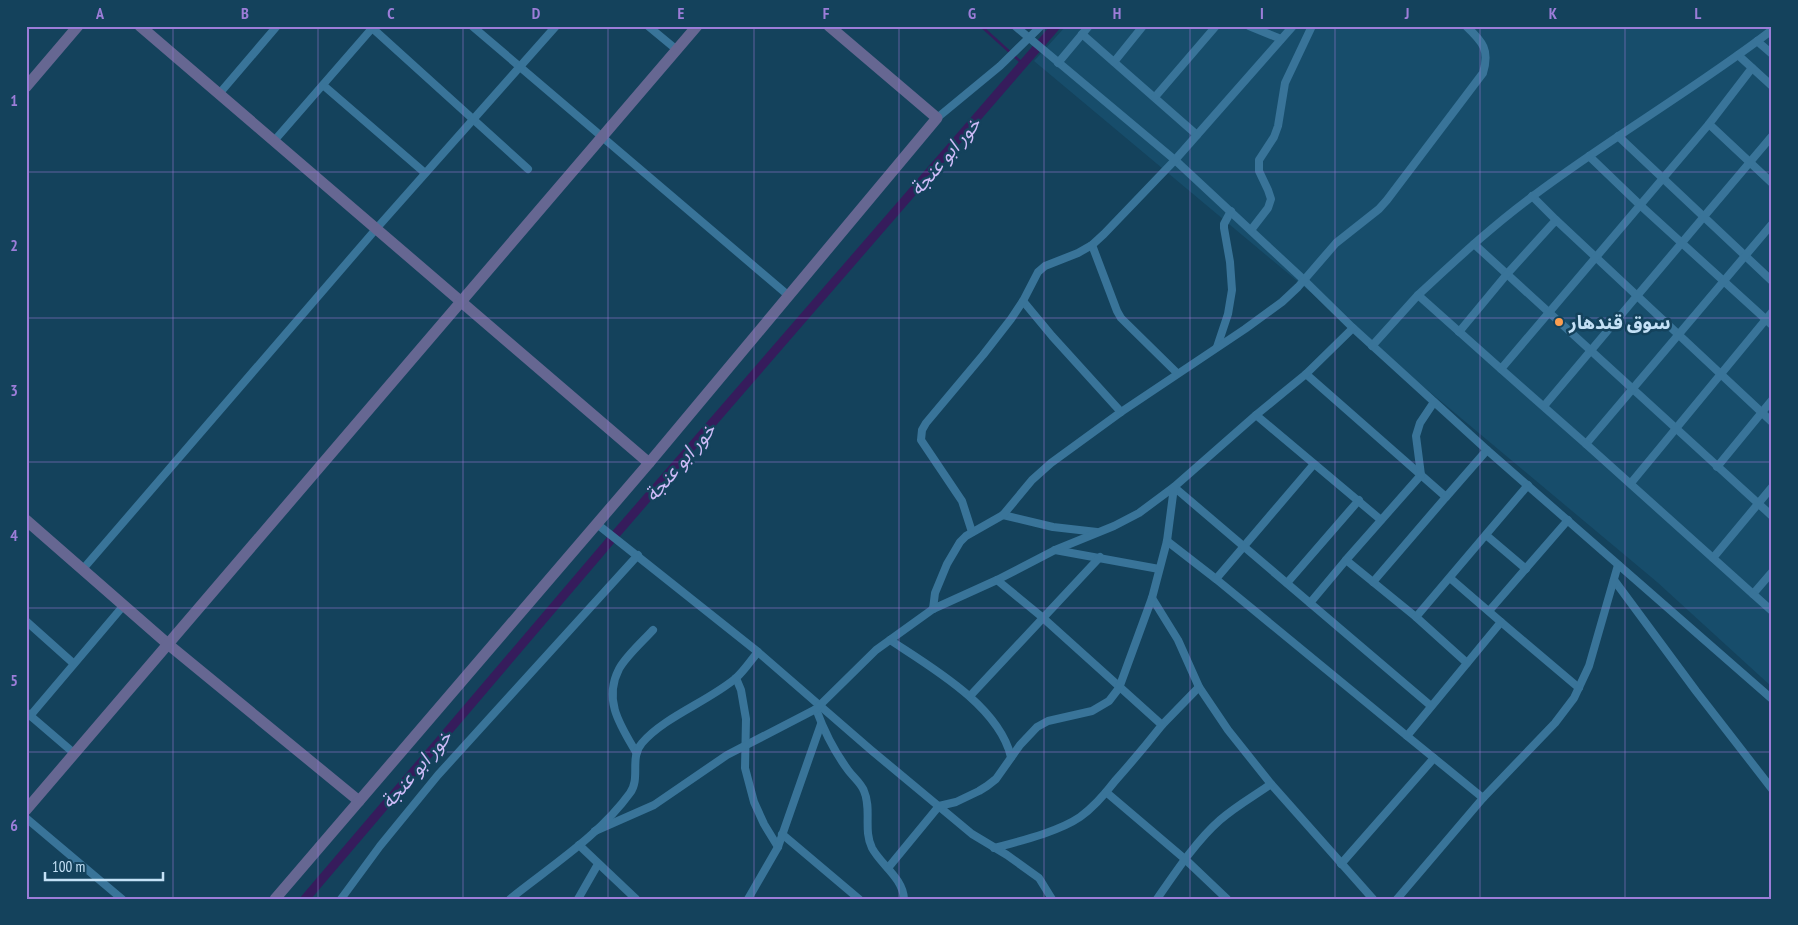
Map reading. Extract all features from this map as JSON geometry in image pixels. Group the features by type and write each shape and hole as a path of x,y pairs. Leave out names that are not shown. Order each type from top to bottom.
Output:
{"street":[{"path":"26,87 78,26"},
{"path":"140,26 649,463"},
{"path":"219,94 277,26"},
{"path":"472,26 789,296"},
{"path":"83,569 376,229 556,26"},
{"path":"648,26 676,50"},
{"path":"26,810 697,26"},
{"path":"828,26 937,118"},
{"path":"1014,26 1175,160 1372,346 1487,450 1772,699"},
{"path":"275,899 649,463 937,118 1031,41 1042,26"},
{"path":"1058,63 1089,26"},
{"path":"1114,62 1143,26"},
{"path":"1155,97 1216,26"},
{"path":"1249,26 1282,39"},
{"path":"972,532 962,502 926,449 920,435 926,423 983,356 1024,301 1038,272 1046,266 1092,245 1175,160 1293,26"},
{"path":"1251,230 1268,208 1271,199 1259,171 1259,160 1274,137 1278,126 1285,83 1312,26"},
{"path":"933,609 935,593 947,564 960,542 972,532 1002,515 1032,480 1051,463 1121,412 1282,302 1336,243 1387,200 1483,74 1486,54 1483,44 1466,26"},
{"path":"274,141 372,27 528,169"},
{"path":"1372,346 1418,295 1474,244 1532,196 1772,30"},
{"path":"1082,34 1197,135"},
{"path":"1757,41 1772,54"},
{"path":"1738,55 1772,86"},
{"path":"1502,369 1709,124 1752,68"},
{"path":"323,85 425,173"},
{"path":"1709,124 1772,184"},
{"path":"1618,136 1772,281"},
{"path":"1544,406 1772,136"},
{"path":"1589,156 1769,323"},
{"path":"1532,196 1595,258 1772,422"},
{"path":"1216,347 1231,300 1230,262 1224,228 1230,211"},
{"path":"1459,332 1507,274 1556,220"},
{"path":"1586,444 1772,224"},
{"path":"1474,244 1590,352 1772,516"},
{"path":"1092,245 1121,318 1177,373"},
{"path":"1418,295 1772,611"},
{"path":"1024,301 1052,336 1121,412"},
{"path":"1631,484 1720,374 1769,323 1772,312"},
{"path":"595,831 654,805 727,755 818,707 865,661 933,609 997,580 1055,550 1139,513 1174,487 1306,374 1353,328"},
{"path":"1306,374 1446,497"},
{"path":"1717,467 1772,400"},
{"path":"1310,603 1421,475 1416,436 1420,423 1434,402"},
{"path":"1256,415 1382,520"},
{"path":"1373,582 1487,450"},
{"path":"1216,579 1314,464"},
{"path":"1416,617 1528,485"},
{"path":"888,868 939,806 956,802 979,791 996,779 1020,745 1037,727 1048,721 1092,711 1109,701 1119,688 1152,598 1167,541 1174,487"},
{"path":"1174,487 1431,706"},
{"path":"1713,558 1772,487"},
{"path":"1287,583 1359,500"},
{"path":"1002,515 1053,528 1099,532"},
{"path":"26,520 169,644 359,801"},
{"path":"1489,611 1568,520"},
{"path":"597,524 758,652 818,707 972,834 1039,878 1052,899"},
{"path":"1486,535 1526,568"},
{"path":"1167,541 1483,798"},
{"path":"1055,550 1159,569"},
{"path":"342,899 380,846 438,775 638,555"},
{"path":"970,696 1100,557"},
{"path":"1346,560 1416,617 1467,663"},
{"path":"1397,899 1483,798 1565,711 1580,688 1591,658 1618,565"},
{"path":"1753,594 1772,572"},
{"path":"1450,578 1580,688"},
{"path":"997,580 1042,617 1162,725"},
{"path":"1614,580 1696,691 1772,789"},
{"path":"1152,598 1178,640 1199,687 1228,730 1271,784 1373,899"},
{"path":"75,754 28,714 124,605"},
{"path":"26,621 73,663"},
{"path":"1407,736 1501,622"},
{"path":"636,752 620,726 611,699 613,683 620,667 653,630"},
{"path":"890,640 970,696 1000,732 1008,744 1011,757"},
{"path":"510,899 579,845 613,814 632,791 635,781 636,752 641,743 651,734 736,678 758,652"},
{"path":"736,678 746,719 745,768 754,802 764,824 778,847"},
{"path":"994,848 1066,825 1086,812 1106,792 1162,725 1199,687"},
{"path":"818,707 821,724 836,753 864,791 868,805 869,839 872,849 912,899"},
{"path":"753,897 778,847 821,724"},
{"path":"1341,864 1434,758"},
{"path":"1157,899 1205,836 1222,818 1271,784"},
{"path":"1106,792 1186,860 1227,899"},
{"path":"26,818 122,899"},
{"path":"782,834 859,899"},
{"path":"579,845 636,899"},
{"path":"578,899 598,864"},
{"path":"904,890 904,899"}],"shaded area":[{"name":"سوق قندهار","path":"1066,26 1772,26 1772,687 1657,582 1034,61"}],"waterway":[{"path":"981,26 1023,64"},
{"name":"خور ابو عنجة","path":"305,899 609,542 1056,26"}],"place":[{"name":"سوق قندهار","path":"1559,322"}]}
